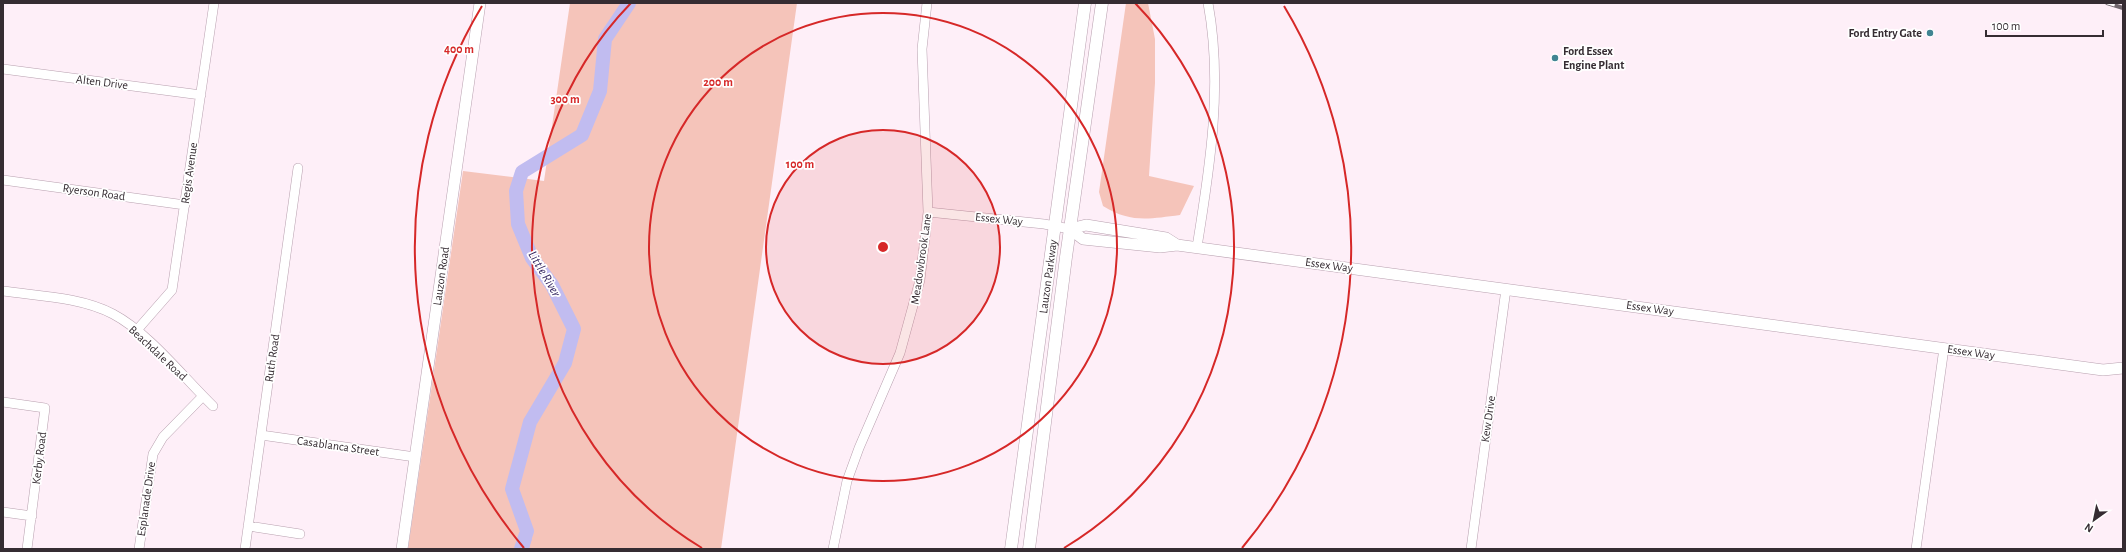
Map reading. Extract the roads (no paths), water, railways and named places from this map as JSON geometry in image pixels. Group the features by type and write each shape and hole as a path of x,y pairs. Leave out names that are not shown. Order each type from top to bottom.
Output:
{"main road":[{"name":"Lauzon Parkway","path":"1011,549 1085,3"},
{"name":"Lauzon Parkway","path":"1029,549 1070,229 1102,3"}],"street":[{"name":"Regis Avenue","path":"137,330 172,290 214,3"},
{"name":"Lauzon Road","path":"402,549 480,3"},
{"name":"Meadowbrook Lane","path":"833,549 847,481 859,448 900,352 920,280 928,212 922,50 927,3"},
{"path":"1197,247 1211,157 1215,103 1214,61 1208,3"},
{"name":"Alten Drive","path":"3,69 201,95"},
{"name":"Ruth Road","path":"245,549 298,168"},
{"name":"Ryerson Road","path":"3,180 185,205"},
{"name":"Essex Way","path":"928,212 1055,225 1070,229 1083,239 1160,247 1177,245 1197,247 2103,370 2123,368"},
{"name":"Kew Drive","path":"1471,549 1506,289"},
{"name":"Beachdale Road","path":"3,291 82,303 112,314 137,330 213,406"},
{"path":"1916,549 1944,348"},
{"name":"Esplanade Drive","path":"139,549 153,454 163,437 203,396"},
{"name":"Kerby Road","path":"3,402 45,408 28,549"},
{"name":"Casablanca Street","path":"261,435 415,457"},
{"path":"3,512 32,516"},
{"path":"248,526 300,534"}],"waterway":[{"name":"Little River","path":"521,549 527,531 512,489 530,422 565,363 574,329 552,285 532,258 518,224 516,191 522,172 582,135 600,91 605,39 629,3"}],"railway":[{"path":"2107,3 2123,8"}],"place":[{"name":"Ford Entry Gate","path":"1930,33"},
{"name":"Ford Essex Engine Plant","path":"1555,58"}]}
